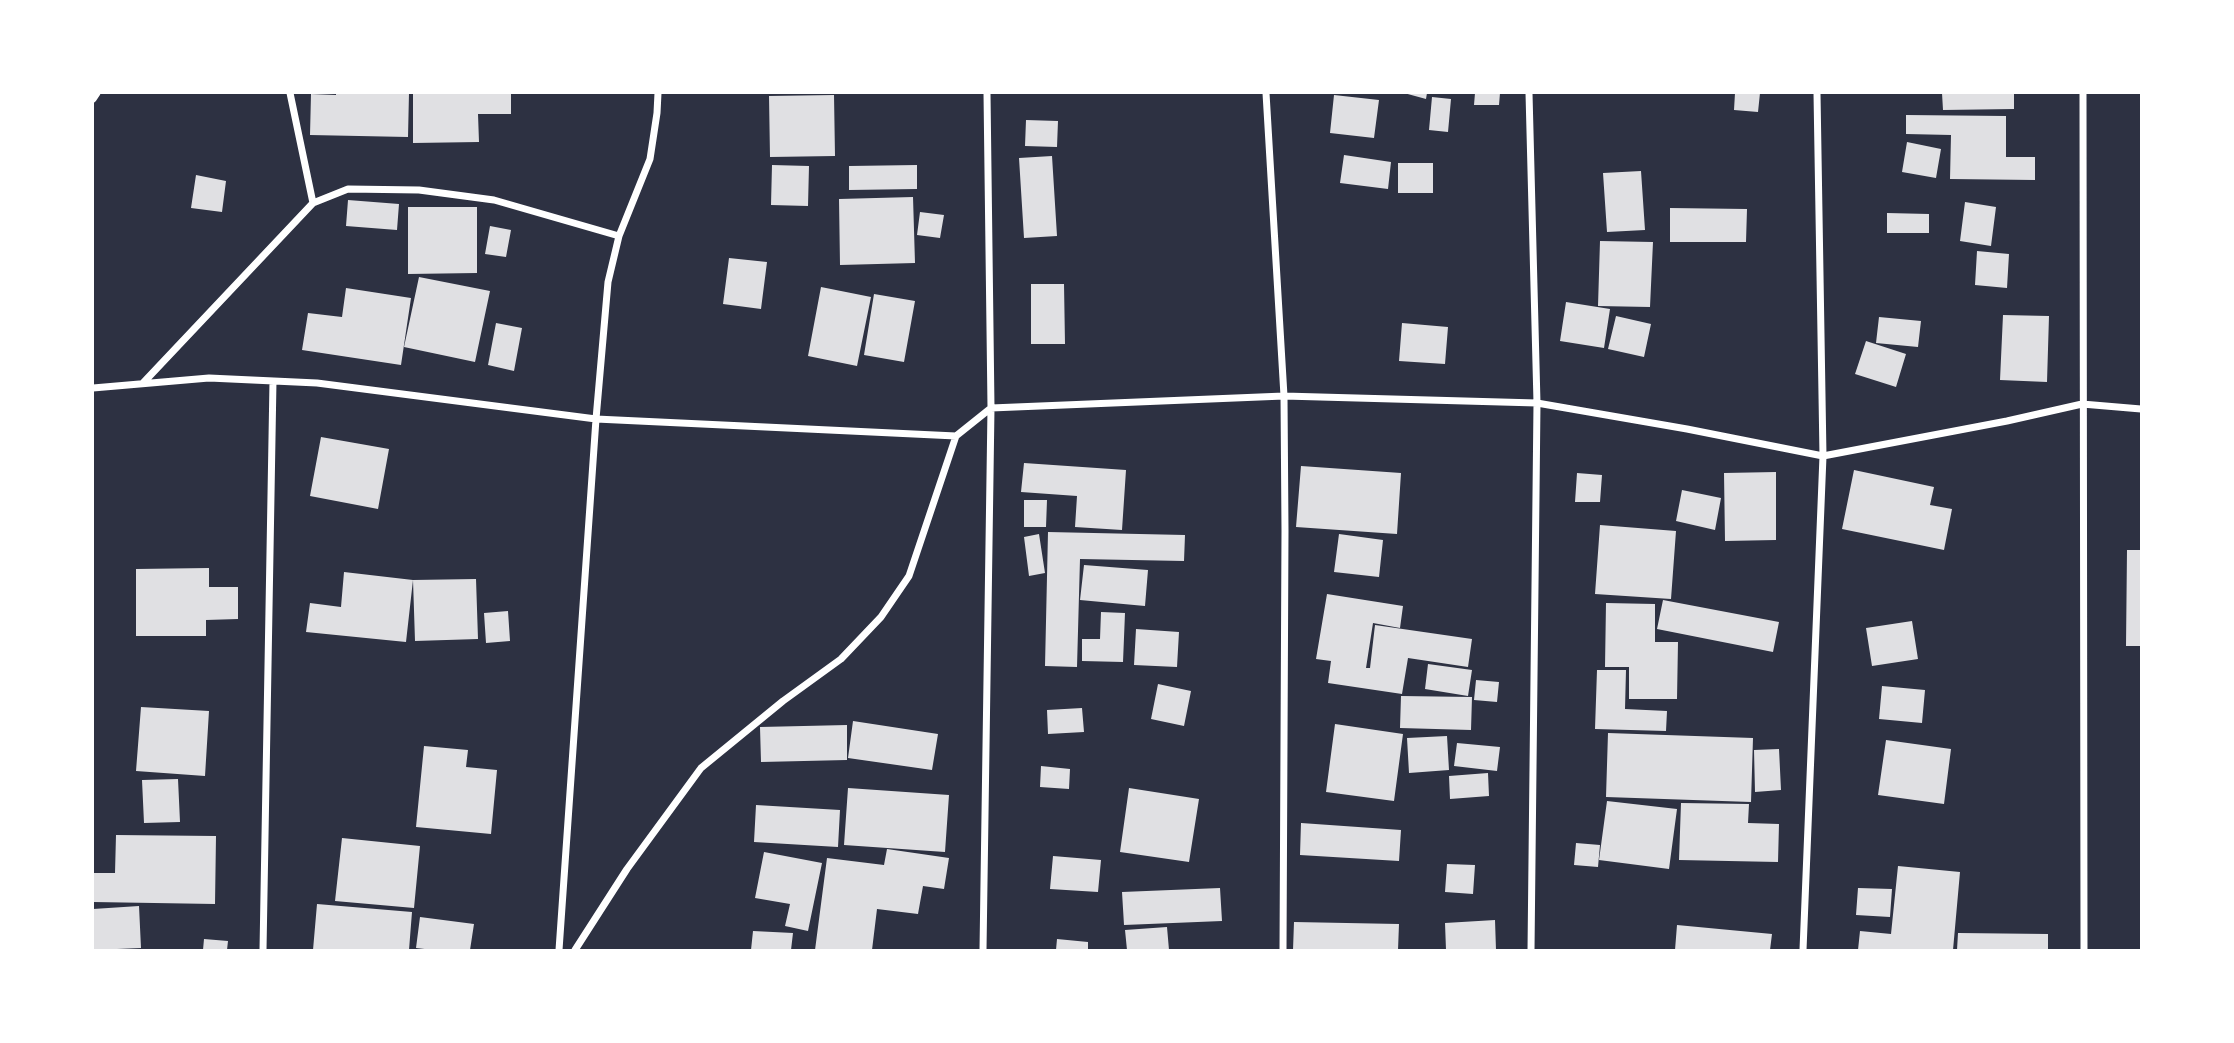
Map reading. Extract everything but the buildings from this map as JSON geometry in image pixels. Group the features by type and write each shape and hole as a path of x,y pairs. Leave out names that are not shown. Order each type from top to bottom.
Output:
{"street":[{"path":"93,100 97,93"},
{"path":"290,93 313,203"},
{"path":"559,950 608,282 619,236 650,159 658,93"},
{"path":"983,950 990,408 987,93"},
{"path":"1266,93 1283,397 1283,950"},
{"path":"1529,93 1537,403 1531,950"},
{"path":"1803,950 1822,456 1817,93"},
{"path":"2083,93 2084,950"},
{"path":"143,384 313,203 348,189 419,190 494,200 619,236"},
{"path":"93,388 209,378 317,383 596,419 956,436"},
{"path":"263,950 274,382"},
{"path":"575,950 627,869 701,768 783,701 841,659 881,617 909,576 956,436 990,408 1283,397 1537,403 1822,456 2082,404 2141,409"}]}
